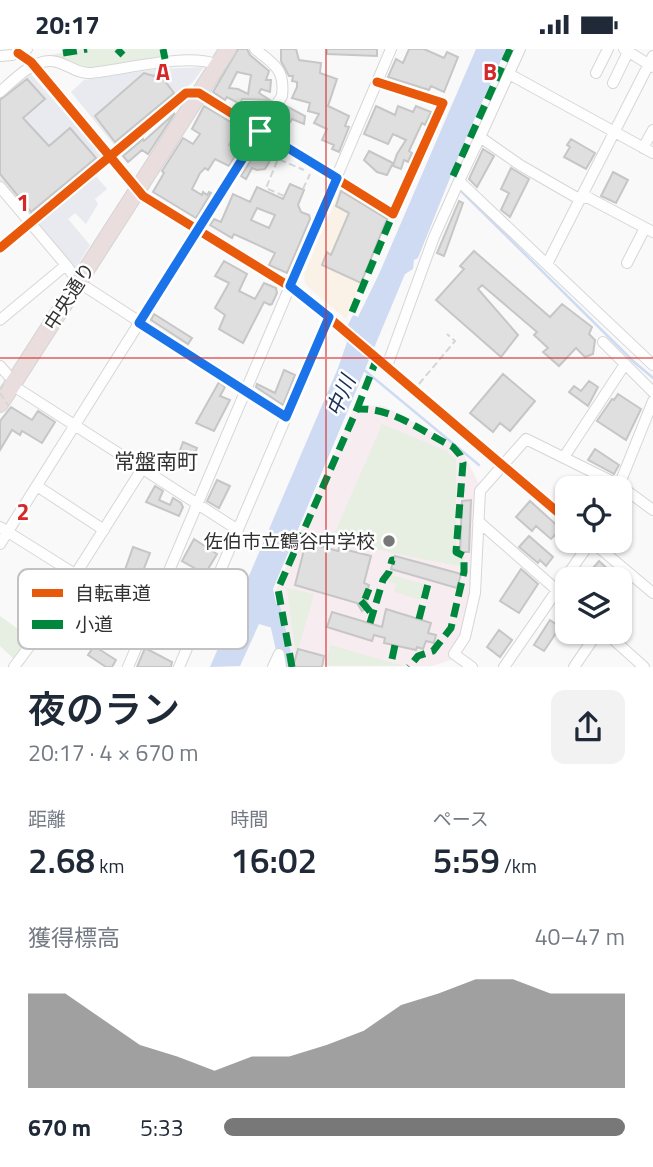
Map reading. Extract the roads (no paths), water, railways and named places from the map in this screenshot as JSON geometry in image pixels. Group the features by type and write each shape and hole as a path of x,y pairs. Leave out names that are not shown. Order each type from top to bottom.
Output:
{"highway":[{"name":"中央通り","path":"5,391 228,49"}],"street":[{"path":"0,544 4,529 37,486 282,96 283,84 279,68 255,49"},
{"path":"169,569 391,49"},
{"path":"387,366 457,184 520,49"},
{"path":"596,73 608,49"},
{"path":"547,264 651,62 626,50 613,83"},
{"path":"0,56 22,51 144,196 290,286 555,510"},
{"path":"0,92 32,64 51,61 81,73 207,60 218,65"},
{"path":"509,74 648,150 653,130"},
{"path":"0,248 186,93 199,93 393,214 443,103 377,82"},
{"path":"480,137 520,165 579,199 587,197 649,230 627,263"},
{"path":"457,184 547,264 653,365"},
{"path":"0,187 78,282 286,417"},
{"path":"0,320 66,265"},
{"path":"221,569 286,417 334,321"},
{"path":"603,342 653,392"},
{"path":"564,457 625,364"},
{"path":"0,366 5,391 75,425 238,530"},
{"path":"623,476 653,401"},
{"path":"472,667 454,654 465,637 475,593 480,491 526,439 599,476"},
{"path":"79,569 142,469"},
{"path":"37,486 104,530"},
{"path":"632,496 653,510"},
{"path":"478,521 555,589"},
{"path":"4,529 69,569"},
{"path":"605,553 653,593"},
{"path":"503,667 555,594"},
{"path":"574,667 590,644"},
{"path":"619,644 645,667 653,658"},
{"path":"14,667 26,649"},
{"path":"128,667 136,649"},
{"path":"179,667 186,649"},
{"path":"273,667 279,654 281,667"}],"water":[{"name":"中川","path":"476,49 506,49 466,138 418,258 414,260 413,269 405,274 273,589 281,627 276,629 259,624 248,648 248,578 338,368 347,342 342,337 353,315 358,317"},
{"path":"218,649 248,649 240,666 210,667"}],"waterway":[{"path":"459,189 653,378"},
{"path":"363,369 479,465"},
{"path":"274,610 287,667"}],"place":[{"name":"佐伯市立鶴谷中学校","path":"389,541"}],"district":[{"name":"常盤南町","path":"156,462"}]}
